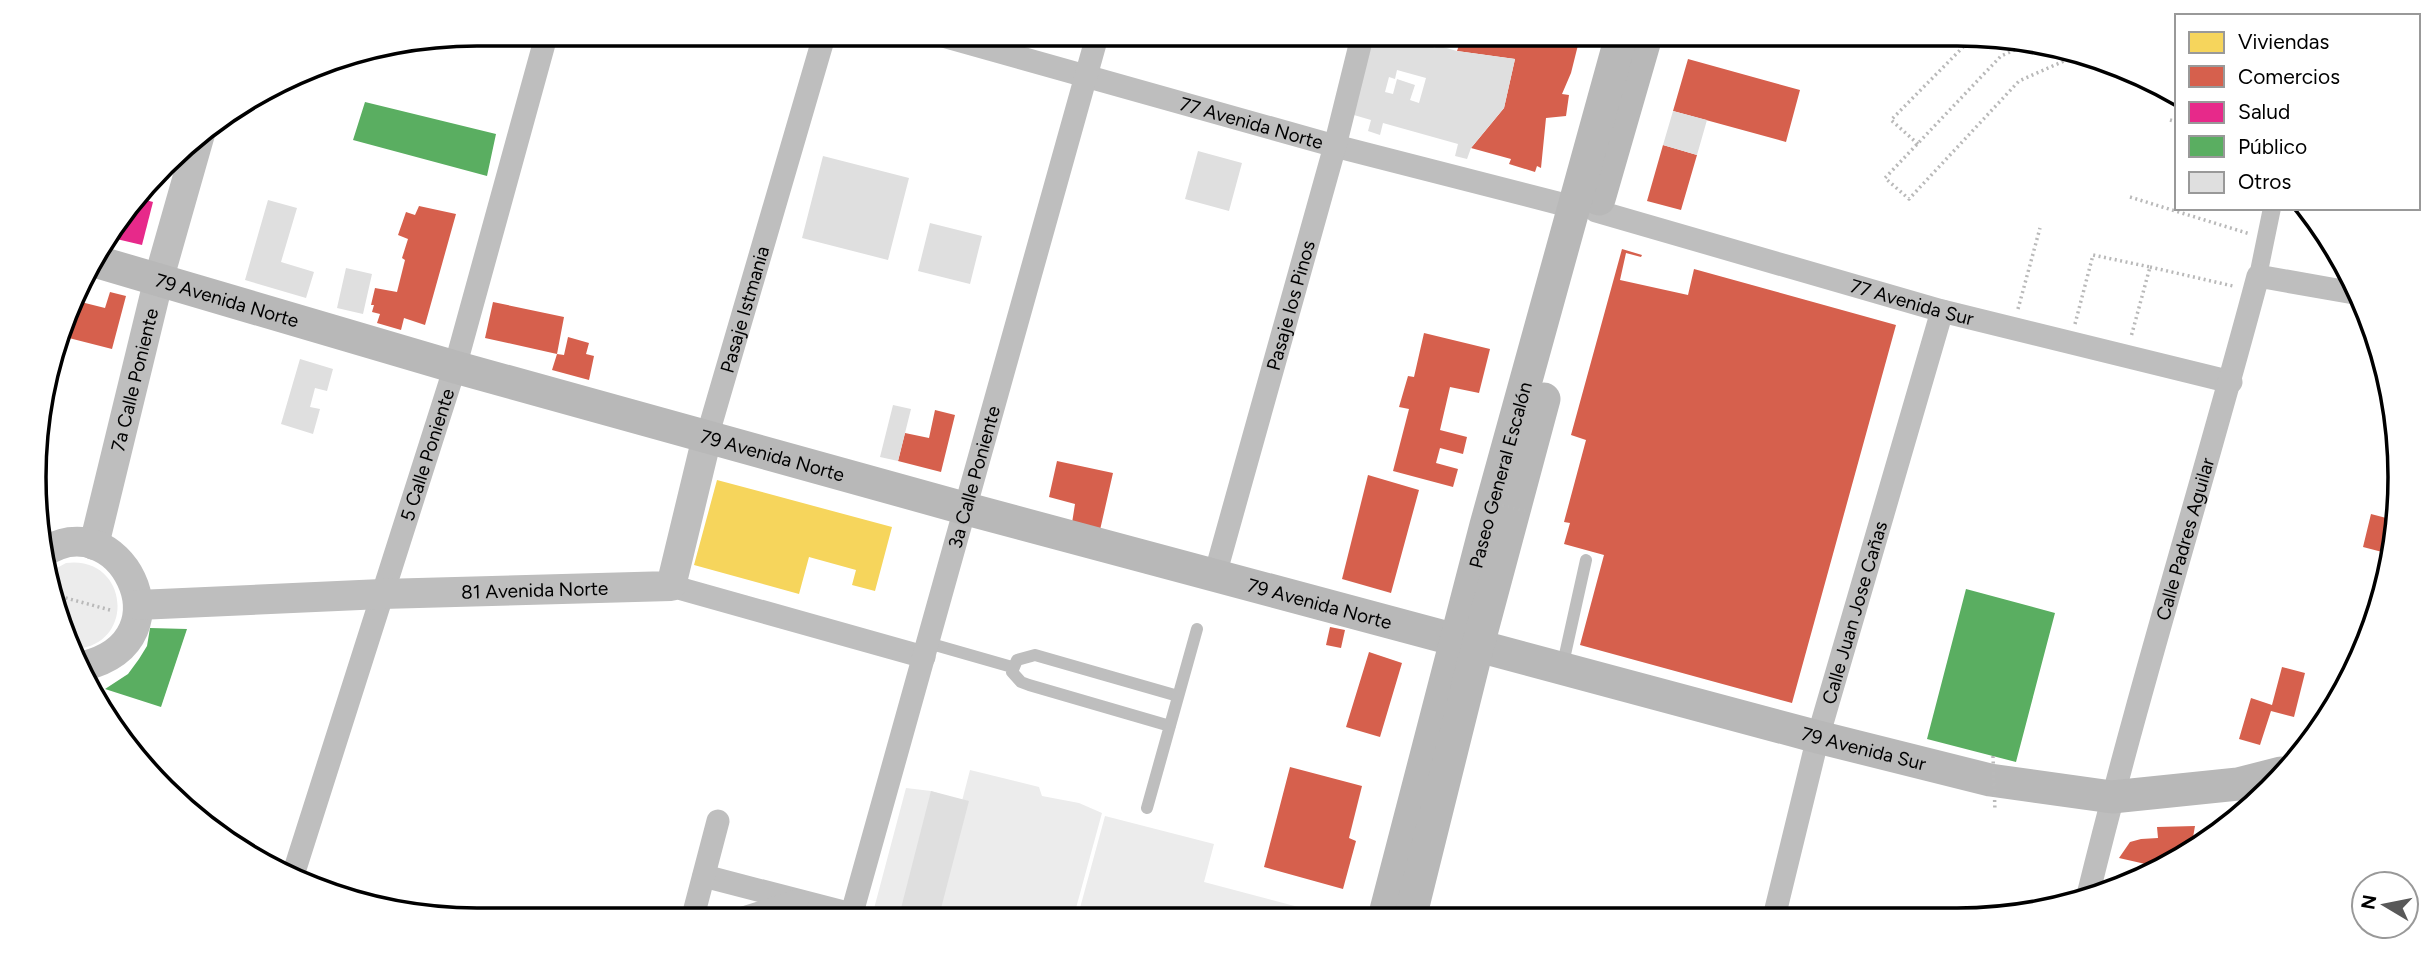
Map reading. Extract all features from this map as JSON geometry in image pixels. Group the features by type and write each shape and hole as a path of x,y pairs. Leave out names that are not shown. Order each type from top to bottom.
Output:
{"main road":[{"name":"Paseo General Escalón","path":"1387,908 1467,642 1584,209 1619,46"},
{"name":"Paseo General Escalón","path":"1584,209 1642,46"},
{"name":"79 Avenida Norte","path":"102,263 455,367 967,509 1467,642"},
{"name":"Paseo General Escalón","path":"1412,908 1467,642"},
{"name":"79 Avenida Sur","path":"1467,642 1818,737 1990,780 2112,797 2238,784 2267,777"}],"street":[{"name":"5 Calle Poniente","path":"295,868 455,367 543,46"},
{"name":"Pasaje Istmania","path":"671,586 707,436 821,46"},
{"name":"77 Avenida Norte","path":"978,46 1335,146 1584,209"},
{"name":"3a Calle Poniente","path":"854,908 1094,46"},
{"name":"Pasaje los Pinos","path":"1215,575 1335,146 1360,46"},
{"name":"7a Calle Poniente","path":"94,545 159,278 195,150"},
{"name":"77 Avenida Sur","path":"1584,209 1942,311 2231,382"},
{"path":"2272,210 2256,283 2347,292"},
{"name":"Calle Padres Aguilar","path":"2090,888 2112,797 2231,382 2256,283"},
{"name":"Calle Juan Jose Cañas","path":"1776,908 1818,737 1942,311"},
{"path":"52,549 62,544 78,542 94,545 112,554 126,568 135,585 124,607 136,623 128,640 116,653 89,665"},
{"name":"81 Avenida Norte","path":"124,607 382,594 671,586 926,650"},
{"path":"695,908 718,821"},
{"path":"704,876 822,908"},
{"path":"777,908 800,901"}],"lane":[{"path":"1562,668 1586,560"},
{"path":"1147,808 1197,629"},
{"path":"926,650 1012,667"},
{"path":"1170,726 1029,685 1021,682 1012,672 1012,667 1017,660 1035,655 1178,696"}],"path":[{"path":"1918,144 1891,120 1964,46"},
{"path":"2016,49 2001,56 1885,178 1909,199 2019,81 2067,60"},
{"path":"2170,120 2175,121"},
{"path":"2130,197 2266,239"},
{"path":"2013,328 2039,228"},
{"path":"2070,342 2093,254 2150,267 2256,283"},
{"path":"2126,356 2150,267"},
{"path":"1486,502 1530,512"},
{"path":"76,602 79,592"},
{"path":"63,598 76,602 124,607"},
{"path":"1993,756 1995,811"}],"shaded area":[{"path":"66,563 87,564 102,572 113,585 117,601 116,617 109,632 96,643 81,648 68,616 56,569"},
{"path":"970,770 1039,787 1042,796 1079,803 1102,813 1076,908 874,908 906,788 931,791 962,801"},
{"path":"1105,816 1214,844 1204,882 1302,908 1080,908"}],"building: Viviendas":[{"path":"717,480 892,527 875,591 852,585 856,570 809,557 799,594 694,565"}],"building: Comercios":[{"path":"1459,46 1578,46 1562,94 1569,95 1566,116 1546,118 1541,168 1537,166 1535,172 1509,164 1511,159 1471,148 1504,108 1515,59 1457,51"},
{"path":"1688,59 1800,90 1786,142 1673,111"},
{"path":"1663,145 1697,155 1681,210 1647,201"},
{"path":"419,206 456,214 425,325 404,318 401,330 377,323 380,314 372,312 374,305 371,305 375,288 397,292 408,239 398,235 406,212 415,215"},
{"path":"1622,249 1642,255 1641,257 1626,253 1620,280 1688,295 1694,269 1896,325 1792,703 1580,645 1604,555 1564,544 1570,523 1564,522 1586,440 1571,435"},
{"path":"110,292 126,296 112,349 68,338 82,302 105,308"},
{"path":"493,302 564,317 557,354 485,338"},
{"path":"1424,333 1490,349 1479,393 1450,387 1440,430 1467,437 1463,454 1440,448 1436,463 1458,469 1453,487 1393,471 1409,409 1399,407 1408,376 1414,377"},
{"path":"568,337 589,343 586,354 594,356 589,380 552,370 557,354 564,355"},
{"path":"935,410 955,415 941,472 898,461 905,433 929,438"},
{"path":"1057,461 1113,473 1100,530 1072,523 1075,504 1049,497"},
{"path":"1368,475 1419,490 1391,593 1342,579"},
{"path":"2371,514 2387,518 2382,552 2363,547"},
{"path":"1330,627 1345,630 1341,648 1326,645"},
{"path":"1369,652 1402,663 1380,737 1346,727"},
{"path":"2282,667 2305,673 2294,717 2271,711 2260,745 2239,739 2251,698 2272,705"},
{"path":"1290,767 1362,786 1349,838 1356,841 1343,889 1264,867"},
{"path":"2195,826 2193,839 2147,864 2119,858 2130,842 2158,838 2157,827"}],"building: Salud":[{"path":"146,200 153,202 142,245 117,239"}],"building: Público":[{"path":"365,102 496,134 487,176 353,140"},
{"path":"1966,589 2055,613 2016,762 1927,739"},
{"path":"150,628 187,629 161,707 105,689 128,674 147,646"}],"building: Otros":[{"path":"1370,46 1440,46 1515,59 1504,108 1471,148 1467,159 1455,156 1458,144 1383,123 1380,135 1368,131 1371,120 1347,113","holes":["1397,70 1426,78 1419,103 1410,100 1415,85 1397,79 1393,94 1385,92 1389,77 1395,79"]},
{"path":"1673,111 1707,120 1697,155 1663,145"},
{"path":"1198,151 1242,163 1229,211 1185,199"},
{"path":"823,156 909,178 888,260 802,238"},
{"path":"268,200 297,208 281,262 314,272 306,298 245,280"},
{"path":"930,223 982,236 970,284 918,271"},
{"path":"346,268 372,274 363,314 337,308"},
{"path":"300,359 333,369 327,391 315,388 310,407 320,409 313,434 281,424"},
{"path":"893,405 911,409 898,461 880,457"},
{"path":"931,791 969,801 941,908 901,908"}]}
